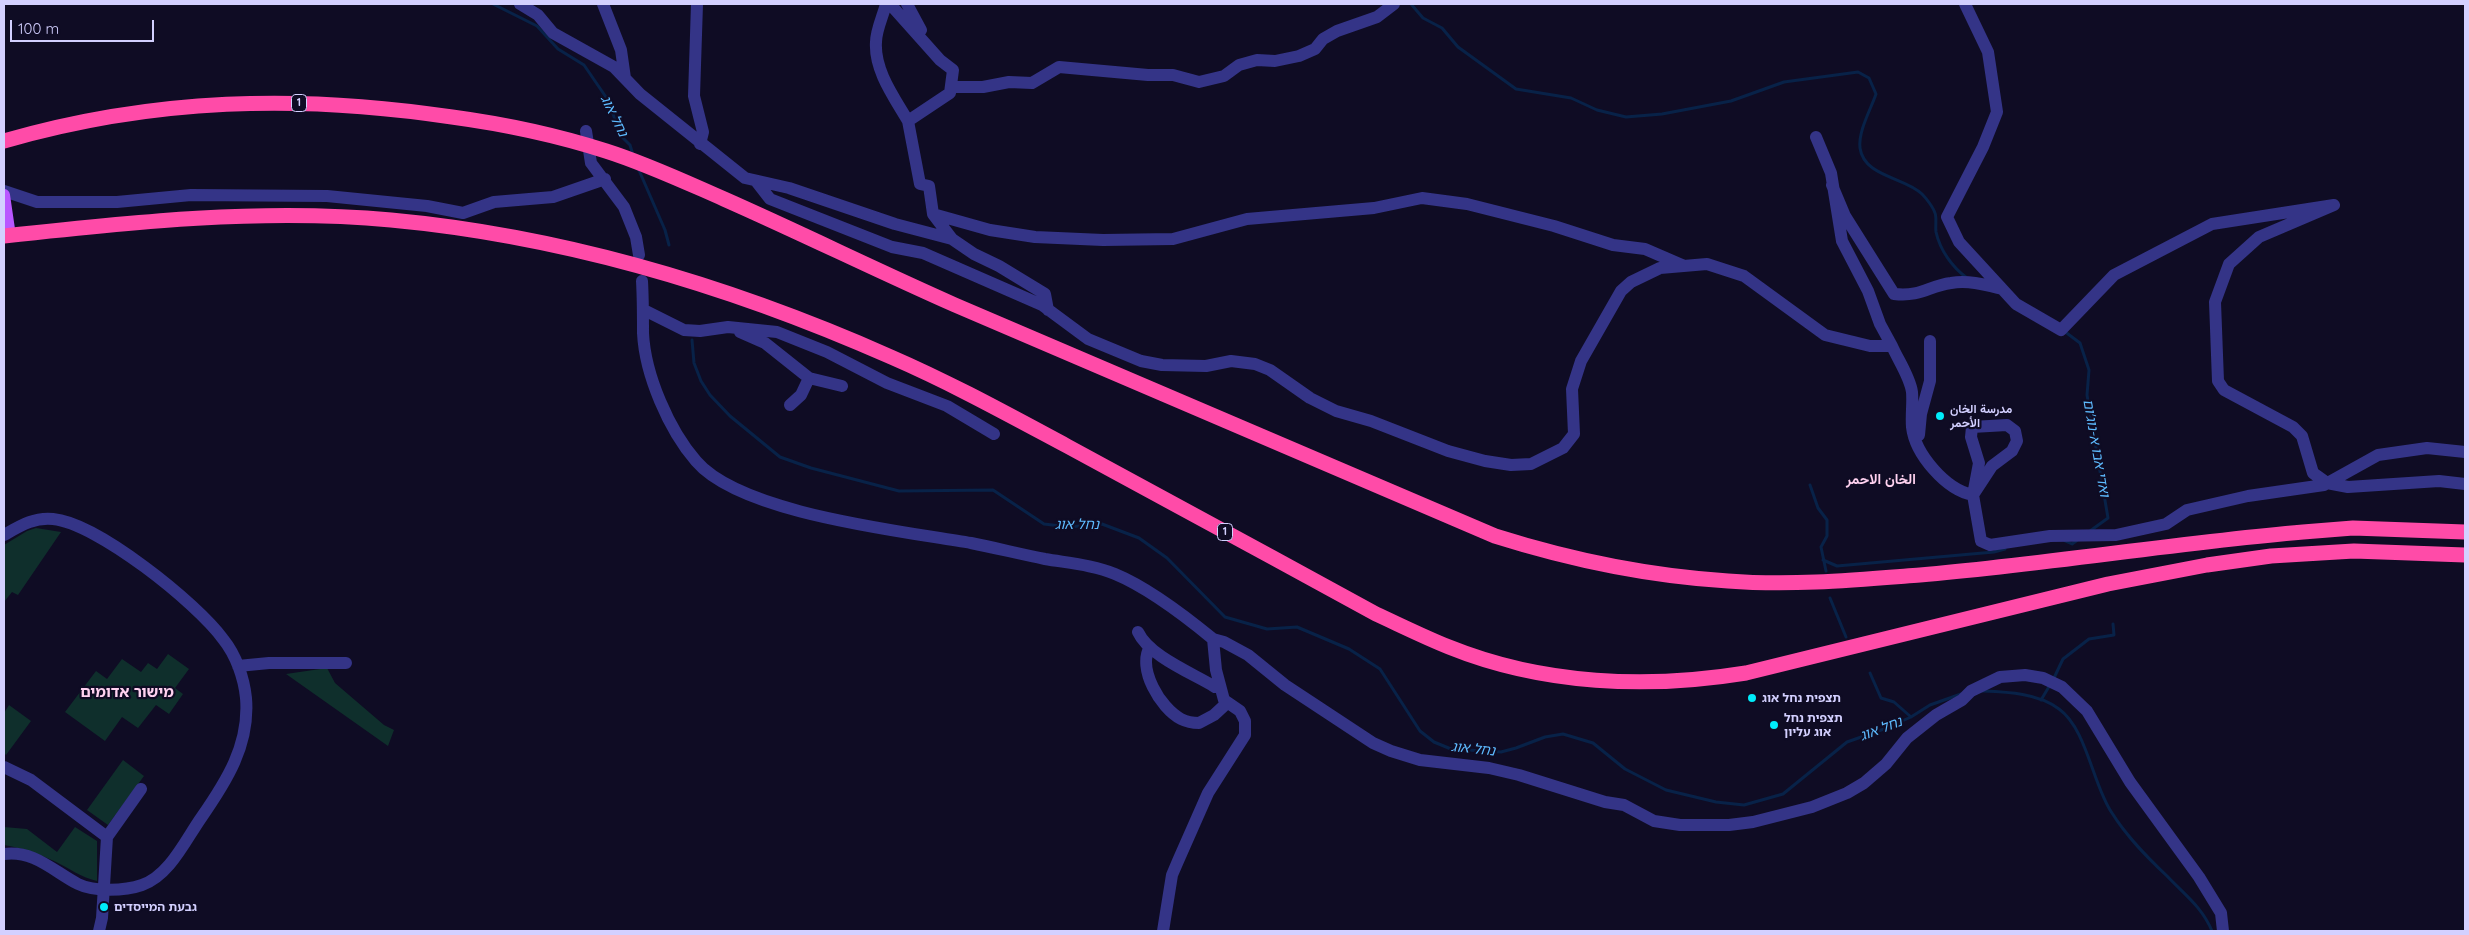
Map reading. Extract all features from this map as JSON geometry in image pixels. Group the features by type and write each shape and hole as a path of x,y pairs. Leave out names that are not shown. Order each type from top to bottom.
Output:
{"highway":[{"name":"1","path":"4,141 81,121 145,110 253,102 328,104 412,111 519,128 568,140 606,151 680,180 940,298 1495,536 1546,552 1591,563 1727,581 1812,583 1958,572 2302,532 2353,528 2465,532"},
{"path":"4,129 30,133"},
{"name":"1","path":"6,232 216,216 308,216 388,220 501,235 577,251 697,284 817,326 941,381 1376,614 1422,635 1492,661 1556,676 1594,680 1651,682 1709,679 1737,675 1866,645 2108,584 2244,559 2354,551 2465,555"}],"main road":[{"path":"4,195 6,232"}],"street":[{"path":"520,4 538,14 553,33 614,67 640,94 700,144 745,178 789,188 895,224 952,239"},
{"path":"603,4 621,50 625,78"},
{"path":"697,4 694,96 703,132 700,144"},
{"path":"886,4 876,41 878,61 890,91 908,121 920,184 929,186 933,214 952,239 974,254 999,266 1045,294 1048,310"},
{"path":"890,4 940,60 953,70 950,93 908,121"},
{"path":"907,4 926,43"},
{"path":"951,87 982,87 1009,82 1032,83 1059,67 1148,75 1173,75 1199,82 1224,76 1239,65 1258,60 1275,61 1299,56 1315,48 1337,31 1377,17 1394,4"},
{"path":"1964,4 1988,52 1997,112 1983,147 1947,217 1958,242 2016,304 2061,330 2114,275 2212,224 2334,206 2260,237 2229,264 2215,302 2218,381 2224,390 2293,427 2302,436 2313,473 2327,483 2348,487 2439,481 2465,484"},
{"path":"586,131 591,163 605,179 624,207 636,237 639,255"},
{"path":"1816,137 1831,173 1842,242 1868,291 1880,324 1912,390 1912,428 1918,445 1939,477 1959,492 1972,495"},
{"path":"4,190 37,202 117,202 191,195 327,196 427,206 462,213 494,202 552,197 605,179"},
{"path":"756,181 770,199 892,247 923,253 1048,310 1088,340 1141,361 1162,365 1206,366 1231,361 1255,364 1270,370 1310,398 1336,411 1371,421 1448,452 1511,465 1531,464 1563,448 1574,434 1572,389 1576,372 1610,306 1621,291 1649,272 1660,268 1707,264 1744,276 1825,335 1870,346 1892,346"},
{"path":"1832,185 1845,216 1894,294 1911,296 1951,283 1981,283 2002,290"},
{"path":"933,214 990,230 1035,237 1103,240 1173,239 1247,219 1374,208 1422,198 1467,204 1554,226 1613,245 1645,249 1682,265"},
{"path":"642,281 643,335 653,386 681,440 696,462 716,478 754,497 803,512 895,531 972,543 1115,574 1188,619 1213,639 1224,642 1248,655 1285,685 1373,743 1391,751 1426,761 1489,768 1519,775 1605,802 1624,805 1654,821 1680,825 1722,825 1753,822 1812,806 1847,793 1864,784 1886,764 1907,738 1936,714 1962,700 1971,691 2000,677 2025,675 2043,678 2062,687 2087,710 2130,782 2217,905 2221,912 2223,931"},
{"path":"644,310 684,330 700,331 728,327 777,332 827,352 887,382 947,406 994,434"},
{"path":"728,327 766,343 809,378 842,386"},
{"path":"1918,445 1921,414 1930,381 1930,341"},
{"path":"790,405 801,395 809,378"},
{"path":"1972,495 1992,466 2012,451 2018,441 2015,431 2007,426 1972,427 1971,437 1979,463 1972,495 1981,541 1990,545 2050,536 2116,535 2166,524 2187,510 2248,496 2327,483 2378,455 2427,448 2465,452"},
{"path":"4,535 37,519 54,519 69,523 109,544 170,588 207,620 228,646 238,666 246,698 246,724 236,763 227,781 166,868 152,880 141,886 104,889 80,885 28,855 16,852 4,854"},
{"path":"1138,632 1141,638 1170,662 1215,687 1220,686"},
{"path":"1163,931 1172,876 1182,852 1208,793 1245,735 1245,721 1240,711 1224,700 1216,670 1213,639"},
{"path":"1150,646 1146,654 1146,664 1153,688 1162,701 1180,718 1200,723 1214,715 1228,703"},
{"path":"238,666 269,663 346,663"},
{"path":"4,767 31,780 107,837"},
{"path":"99,931 102,918 107,837 141,789"}],"green space":[{"path":"36,528 61,532 18,595 12,592 4,602 4,545 27,531"},
{"path":"168,654 189,669 175,688 183,694 169,714 156,705 138,728 122,717 105,741 65,712 96,671 107,679 122,659 141,672 148,663 157,669"},
{"path":"327,668 335,683 384,725 394,730 388,746 286,674"},
{"path":"9,705 31,721 6,755 4,753 4,713"},
{"path":"123,760 144,776 108,825 87,810"},
{"path":"4,827 27,829 57,852 75,827 97,841 97,881 80,875 42,856 4,845"}],"waterway":[{"name":"נחל אוג","path":"493,4 537,26 558,49 584,65 608,100 621,136 630,145 633,155"},
{"path":"1411,4 1423,18 1442,28 1458,47 1516,89 1571,98 1597,110 1626,117 1662,114 1731,101 1784,82 1858,72 1869,78 1876,94 1861,134 1860,148 1863,158 1877,171 1915,188 1922,194 1935,213 1936,232 1944,252 1967,278"},
{"name":"נחל אוג","path":"638,168 665,230 669,245"},
{"name":"ואדי אבו א-נוג'ום","path":"2064,331 2080,343 2089,370 2087,395 2108,518 2090,531"},
{"name":"נחל אוג","path":"692,340 694,363 701,381 710,395 730,416 780,457 811,468 899,491 993,490 1044,524 1069,527 1102,524 1139,538 1167,558 1225,617 1267,629 1297,627 1349,649 1380,669 1420,731 1434,742 1451,749 1501,752 1545,737 1563,734 1593,743 1625,769 1666,790 1716,802 1744,805 1783,794 1847,742 1884,729 1911,717 1930,705 1961,694"},
{"path":"1810,485 1818,508 1827,520 1827,536 1821,547 1826,571"},
{"name":"ואדי אבו א-נוג'ום","path":"2063,540 2072,544 2079,539"},
{"path":"1823,560 1837,566 1994,552 2005,549"},
{"path":"1830,598 1846,637"},
{"name":"ואדי אבו א-נוג'ום","path":"2053,680 2063,659 2089,639 2114,635 2113,624"},
{"path":"1870,673 1881,698 1894,702 1911,717"},
{"name":"ואדי אבו א-נוג'ום","path":"2041,700 2050,685"},
{"name":"נחל אוג","path":"1982,691 2012,693 2042,700 2059,709 2069,718 2083,744 2105,802 2118,822 2152,862 2187,895 2203,915 2212,931"}],"place":[{"name":"مدرسة الخان الأحمر","path":"1940,416"},
{"name":"תצפית נחל אוג","path":"1752,698"},
{"name":"תצפית נחל אוג עליון","path":"1774,725"},
{"name":"גבעת המייסדים","path":"104,907"}],"district":[{"name":"الخان الاحمر","path":"1881,480"},
{"name":"מישור אדומים","path":"127,692"}]}
